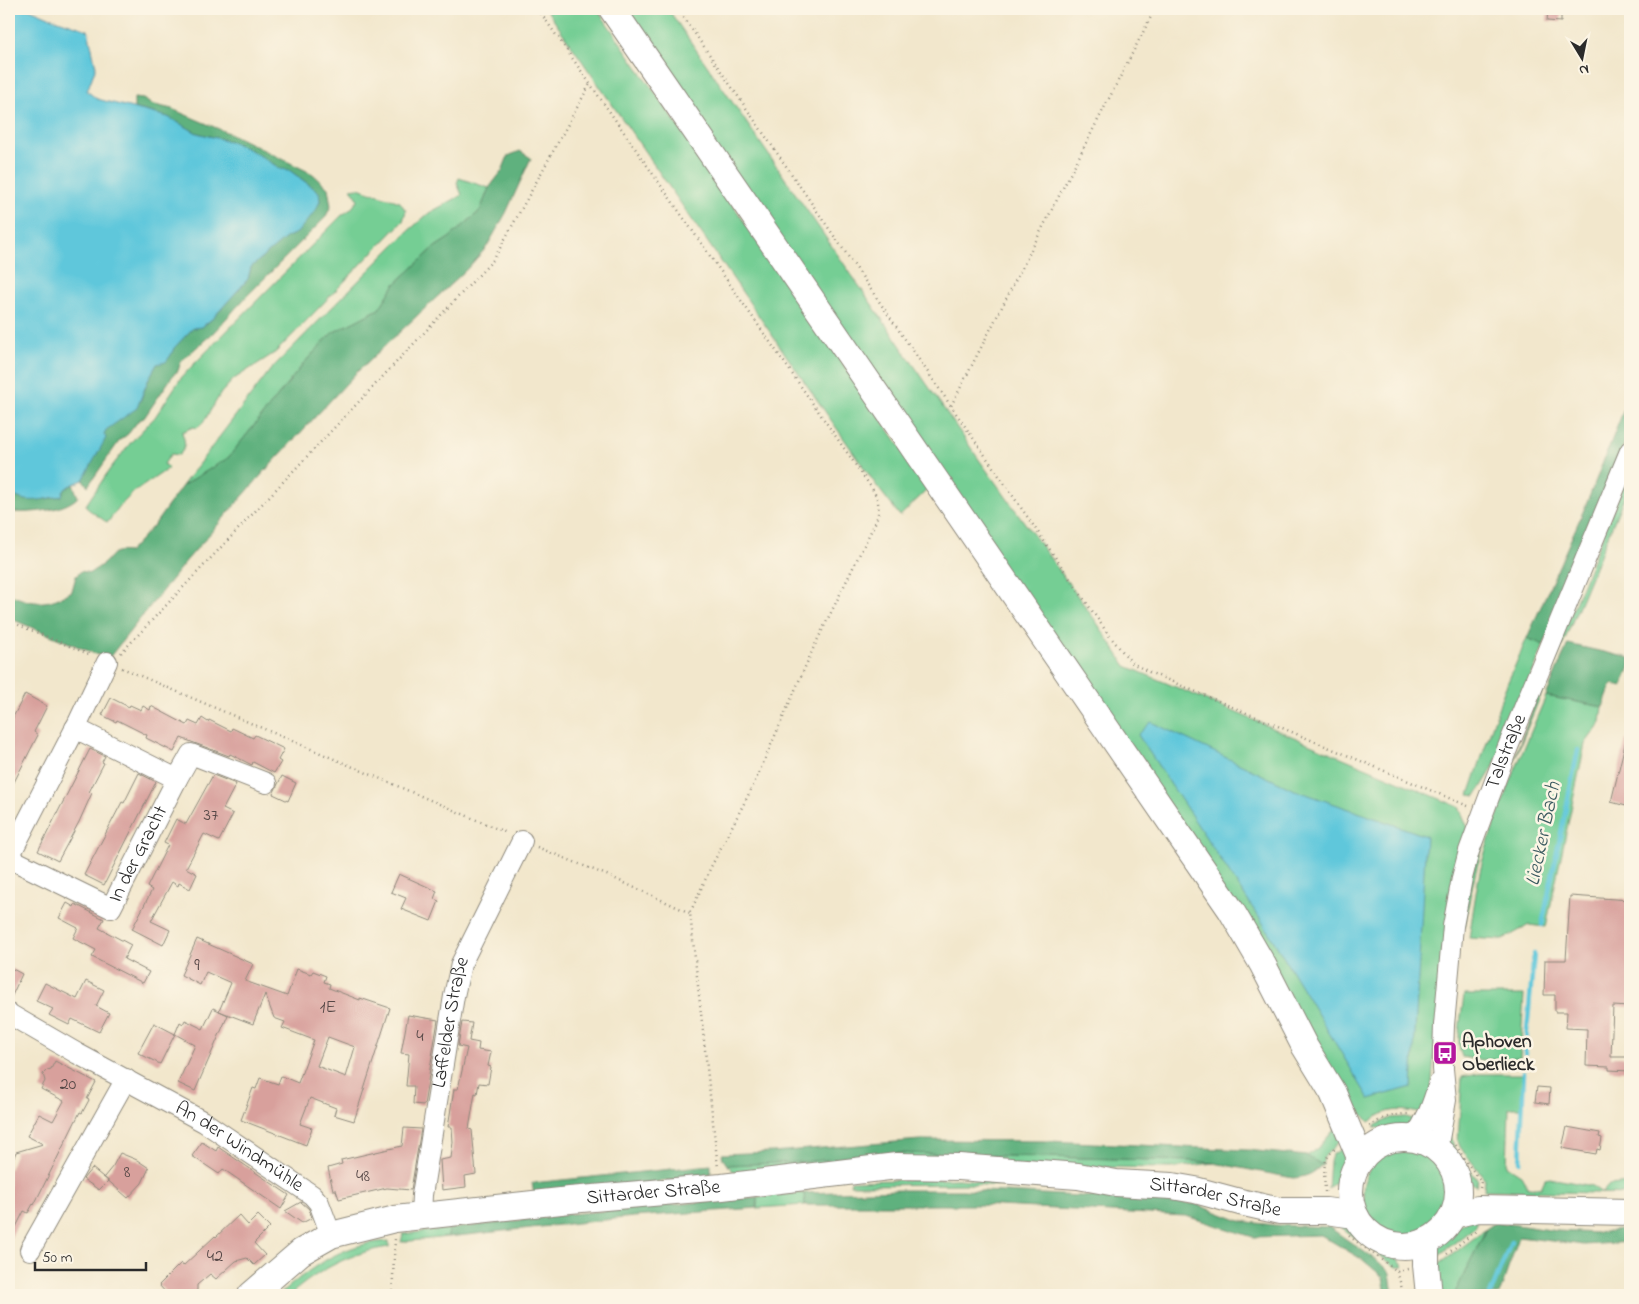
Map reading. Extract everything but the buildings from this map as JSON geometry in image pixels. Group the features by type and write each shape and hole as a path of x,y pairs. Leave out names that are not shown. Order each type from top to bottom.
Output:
{"main road":[{"path":"612,9 1231,910 1263,965 1305,1048 1365,1142"},
{"path":"1420,1129 1428,1144 1437,1150 1449,1163 1455,1175 1458,1196 1453,1215 1442,1230 1426,1241 1398,1246 1376,1238 1367,1231 1351,1225 1352,1204 1350,1187 1365,1142 1402,1139 1420,1129"},
{"name":"Sittarder Straße","path":"250,1295 301,1252 331,1235 396,1219 897,1166 959,1167 1078,1176 1116,1183 1172,1186 1280,1211 1332,1211 1351,1225"},
{"name":"Sittarder Straße","path":"1078,1176 1116,1172 1179,1173 1204,1176 1292,1197 1325,1196 1350,1187"},
{"path":"1457,1185 1490,1195 1630,1198"},
{"path":"1453,1215 1478,1209 1630,1212"},
{"path":"1426,1241 1429,1295"},
{"path":"1398,1246 1411,1268 1417,1295"}],"street":[{"name":"Talstraße","path":"1437,1150 1446,1100 1442,1069 1453,926 1462,878 1483,812 1556,628 1630,452"},
{"name":"In der Gracht","path":"109,663 9,858 111,908 176,779 191,754 266,784"},
{"name":"In der Gracht","path":"75,728 176,779"},
{"name":"Laffelder Straße","path":"422,1216 422,1195 454,996 461,964 522,841"},
{"name":"An der Windmühle","path":"9,1014 78,1054 204,1122 312,1195 319,1203 331,1235"},
{"name":"Talstraße","path":"1420,1129 1434,1100 1442,1069"},
{"path":"30,1250 126,1079"}],"path":[{"path":"538,9 871,487 879,505 876,524 813,649 753,786 711,867 690,913 716,1159 722,1186"},
{"path":"678,9 1108,634 1132,663 1149,672 1483,812"},
{"path":"951,406 1155,9"},
{"path":"109,663 494,260 590,84"},
{"path":"9,621 501,830 522,841 609,876 690,913"},
{"path":"1325,1196 1325,1162 1328,1154 1365,1142 1381,1119 1395,1114 1410,1114 1420,1129"},
{"path":"392,1295 396,1219"},
{"path":"1351,1225 1397,1271 1402,1295"}],"green space":[{"path":"546,9 597,9 929,488 900,516 876,485"},
{"path":"615,9 668,9 980,461 1126,666 1459,807 1468,828 1435,1044 1431,1094 1424,1114 1395,1110 1376,1117 1369,1122 1343,1090"},
{"path":"134,98 143,99 151,104 172,109 233,135 313,174 328,188 331,206 325,218 213,333 181,361 178,371 144,418 139,420 128,434 120,440 88,486 83,480 106,429 140,402 149,378 157,364 171,355 174,348 193,328 202,327 211,320 248,279 251,267 287,237 297,233 320,201 318,191 289,170 281,169 254,152 233,142 197,133 168,117 134,108"},
{"path":"520,151 531,158 506,213 486,248 466,270 357,372 264,472 186,561 108,659 9,618 9,594 33,602 55,599 72,591 76,576 81,571 90,573 114,553 129,552 155,524 182,486 228,458 305,362 332,333 379,309 395,284 435,247 449,238 480,211 489,188 502,171 508,156"},
{"path":"459,178 489,188 480,211 449,238 435,247 395,284 379,309 332,333 305,362 228,458 182,486 271,369 406,233 429,213 462,195 457,183"},
{"path":"358,188 400,202 406,211 403,221 276,352 234,379 221,393 203,423 197,428 193,427 182,432 184,447 179,455 171,454 164,464 169,468 134,492 119,507 108,522 88,509 86,505 110,469 132,441 155,417 181,378 341,216 351,209 358,200 351,189"},
{"path":"1630,394 1630,430 1544,645 1527,638 1586,505"},
{"path":"1624,483 1630,483 1550,675 1548,670"},
{"path":"73,484 78,497 64,506 36,512 9,512 9,492 22,499 42,499 62,496 63,491"},
{"path":"1527,638 1544,645 1493,768 1476,796 1469,795 1504,691"},
{"path":"1568,644 1630,658 1630,667 1622,686 1612,684 1603,707 1546,696"},
{"path":"1539,692 1542,692 1518,749 1507,777"},
{"path":"1546,696 1603,707 1601,722 1585,744 1546,927 1529,925 1502,940 1469,938 1478,882 1486,849 1507,791"},
{"path":"1495,811 1477,866 1465,926 1461,923 1469,880"},
{"path":"1464,995 1524,995 1520,1058 1479,1060 1462,1057 1459,1035"},
{"path":"1478,1074 1524,1074 1522,1108 1509,1108 1507,1166 1521,1175 1528,1187 1541,1188 1545,1179 1550,1178 1592,1186 1602,1193 1609,1185 1630,1183 1630,1194 1484,1190 1485,1179 1460,1147 1458,1141 1462,1077"},
{"path":"1406,1117 1420,1121 1409,1128 1397,1131 1386,1131 1374,1126 1391,1118"},
{"path":"1339,1124 1345,1135 1324,1157 1322,1165 1307,1156 1320,1146"},
{"path":"1446,1131 1451,1136 1455,1151 1478,1180 1476,1186 1464,1176 1451,1155"},
{"path":"920,1140 1049,1141 1247,1150 1307,1156 1322,1165 1309,1174 1293,1178 1214,1163 1191,1161 899,1153 802,1162 727,1165 722,1154 772,1152"},
{"path":"1350,1143 1351,1159 1348,1170 1328,1188 1332,1155"},
{"path":"1406,1149 1423,1152 1437,1161 1446,1175 1449,1192 1446,1209 1437,1223 1423,1232 1406,1235 1389,1232 1375,1223 1366,1209 1363,1192 1366,1175 1375,1161 1389,1152"},
{"path":"899,1153 1214,1163 1171,1168 870,1164 733,1171 727,1165 802,1162"},
{"path":"711,1165 711,1173 703,1177 534,1195 532,1183"},
{"path":"957,1179 1154,1193 967,1184 850,1185 851,1181"},
{"path":"963,1190 1196,1204 1240,1221 1274,1225 1329,1227 1380,1263 1390,1273 1393,1295 1386,1295 1383,1277 1363,1260 1321,1235 1253,1237 1186,1216 980,1205 805,1205 804,1193"},
{"path":"804,1193 805,1205 757,1208 757,1197"},
{"path":"757,1197 757,1208 633,1217 448,1237 449,1229 570,1214"},
{"path":"1476,1215 1476,1226 1433,1260 1439,1245 1449,1233"},
{"path":"1334,1222 1351,1224 1367,1239 1397,1258 1404,1267 1396,1267"},
{"path":"1496,1222 1557,1231 1597,1233 1630,1229 1630,1242 1584,1245 1519,1237 1499,1295 1454,1295 1486,1229"},
{"path":"449,1229 448,1237 401,1242 403,1234"},
{"path":"1486,1229 1454,1295 1436,1295 1437,1266"},
{"path":"389,1241 389,1247 375,1249 349,1258 324,1270 290,1295 279,1295 307,1272 339,1253 365,1244"}],"water":[{"path":"9,9 30,9 88,30 96,67 87,91 97,99 168,117 197,133 233,142 254,152 281,169 289,170 319,192 320,201 316,210 297,233 287,237 251,267 248,279 213,318 202,327 193,328 174,348 166,362 157,364 137,408 106,430 104,434 106,438 83,480 69,486 63,491 62,496 41,500 21,499 9,492"},
{"path":"1151,722 1292,789 1426,836 1412,1087 1369,1099 1264,925 1138,735"}],"waterway":[{"name":"Liecker Bach","path":"1542,925 1578,750"},
{"name":"Liecker Bach","path":"1525,1053 1534,954"},
{"name":"Liecker Bach","path":"1520,1162 1524,1072"},
{"name":"Liecker Bach","path":"1490,1295 1511,1242"}],"place":[{"name":"Aphoven Oberlieck","path":"1445,1053"}]}
